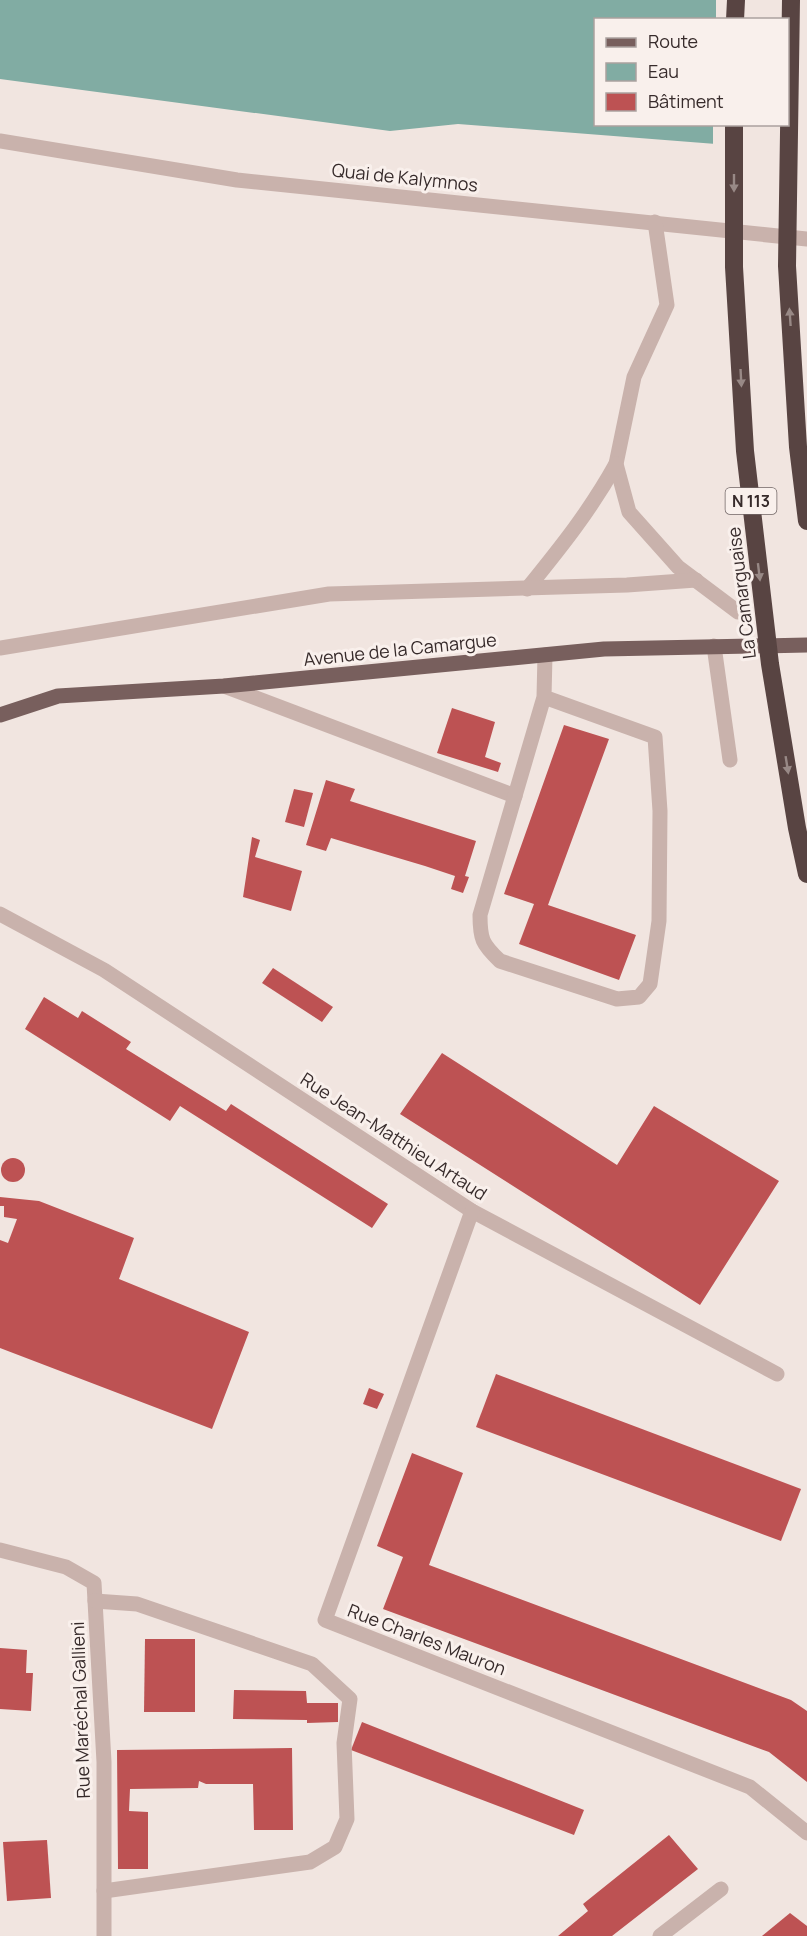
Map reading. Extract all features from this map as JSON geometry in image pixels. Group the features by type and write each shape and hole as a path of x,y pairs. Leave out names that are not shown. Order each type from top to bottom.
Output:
{"highway":[{"path":"735,18 736,0"},
{"name":"N 113","path":"791,0 787,266 798,447 807,521"},
{"name":"La Camarguaise","path":"734,126 734,267 745,451 770,664 807,874"}],"main road":[{"name":"Avenue de la Camargue","path":"0,715 58,696 224,686 604,649 807,645"}],"street":[{"name":"Quai de Kalymnos","path":"0,141 237,180 807,238"},
{"path":"527,589 573,534 616,464 634,377 667,305 655,222"},
{"path":"616,464 629,512 678,567 738,612"},
{"path":"0,648 329,594 527,589 696,580"},
{"path":"714,646 730,760"},
{"path":"544,697 655,737 660,812 659,921 650,984 639,997 617,999 500,961 485,948 480,935 480,915 544,697 545,655"},
{"path":"224,686 515,796"},
{"name":"Rue Jean-Matthieu Artaud","path":"0,914 104,970 472,1211 777,1374"},
{"name":"Rue Charles Mauron","path":"472,1211 325,1620 750,1787 807,1833"},
{"name":"Rue Maréchal Gallieni","path":"0,1550 66,1567 94,1583 104,1762 104,1936"},
{"path":"95,1601 137,1604 312,1664 350,1699 344,1743 347,1820 335,1846 310,1862 104,1891"},
{"path":"660,1936 721,1889"}],"water":[{"path":"0,0 807,0 807,151 458,124 390,131 0,79"}],"pier":[{"path":"716,0 807,0 807,154 713,147 713,126 789,126 789,18 716,18"}],"building":[{"path":"452,708 495,722 485,757 501,763 498,772 437,753"},
{"path":"564,725 609,739 548,905 636,935 619,980 519,944 534,904 504,894"},
{"path":"326,780 355,789 350,801 476,841 465,876 469,877 463,893 451,889 455,876 425,866 331,838 326,851 306,845"},
{"path":"294,789 313,793 304,827 285,822"},
{"path":"252,837 260,840 255,857 302,871 291,911 243,897"},
{"path":"273,968 333,1007 322,1022 262,983"},
{"path":"44,997 78,1018 82,1011 131,1042 126,1049 226,1111 231,1104 388,1204 372,1228 180,1106 170,1121 25,1029"},
{"path":"442,1053 617,1165 654,1106 779,1181 700,1305 400,1114"},
{"path":"13,1158 22,1161 25,1170 22,1179 13,1182 4,1179 1,1170 4,1161"},
{"path":"0,1197 39,1201 134,1238 119,1279 249,1332 212,1429 0,1348 0,1240 8,1243 17,1219 4,1217 4,1206 0,1206"},
{"path":"496,1374 801,1489 781,1541 476,1427"},
{"path":"369,1388 384,1394 377,1409 363,1404"},
{"path":"412,1453 463,1473 429,1565 791,1700 807,1711 807,1782 769,1752 383,1609 403,1557 377,1546"},
{"path":"145,1639 195,1639 195,1712 144,1712"},
{"path":"0,1648 27,1650 26,1673 33,1673 31,1711 0,1709"},
{"path":"234,1690 306,1691 307,1703 338,1703 338,1722 307,1723 307,1720 233,1719"},
{"path":"362,1722 584,1810 574,1835 351,1750"},
{"path":"292,1748 293,1830 254,1830 253,1784 206,1784 199,1781 198,1788 130,1789 129,1811 148,1812 148,1869 118,1869 117,1750"},
{"path":"669,1835 698,1869 612,1936 558,1936 588,1911 583,1904"},
{"path":"47,1840 51,1898 7,1901 3,1842"},
{"path":"790,1913 807,1926 807,1936 762,1936"}]}
